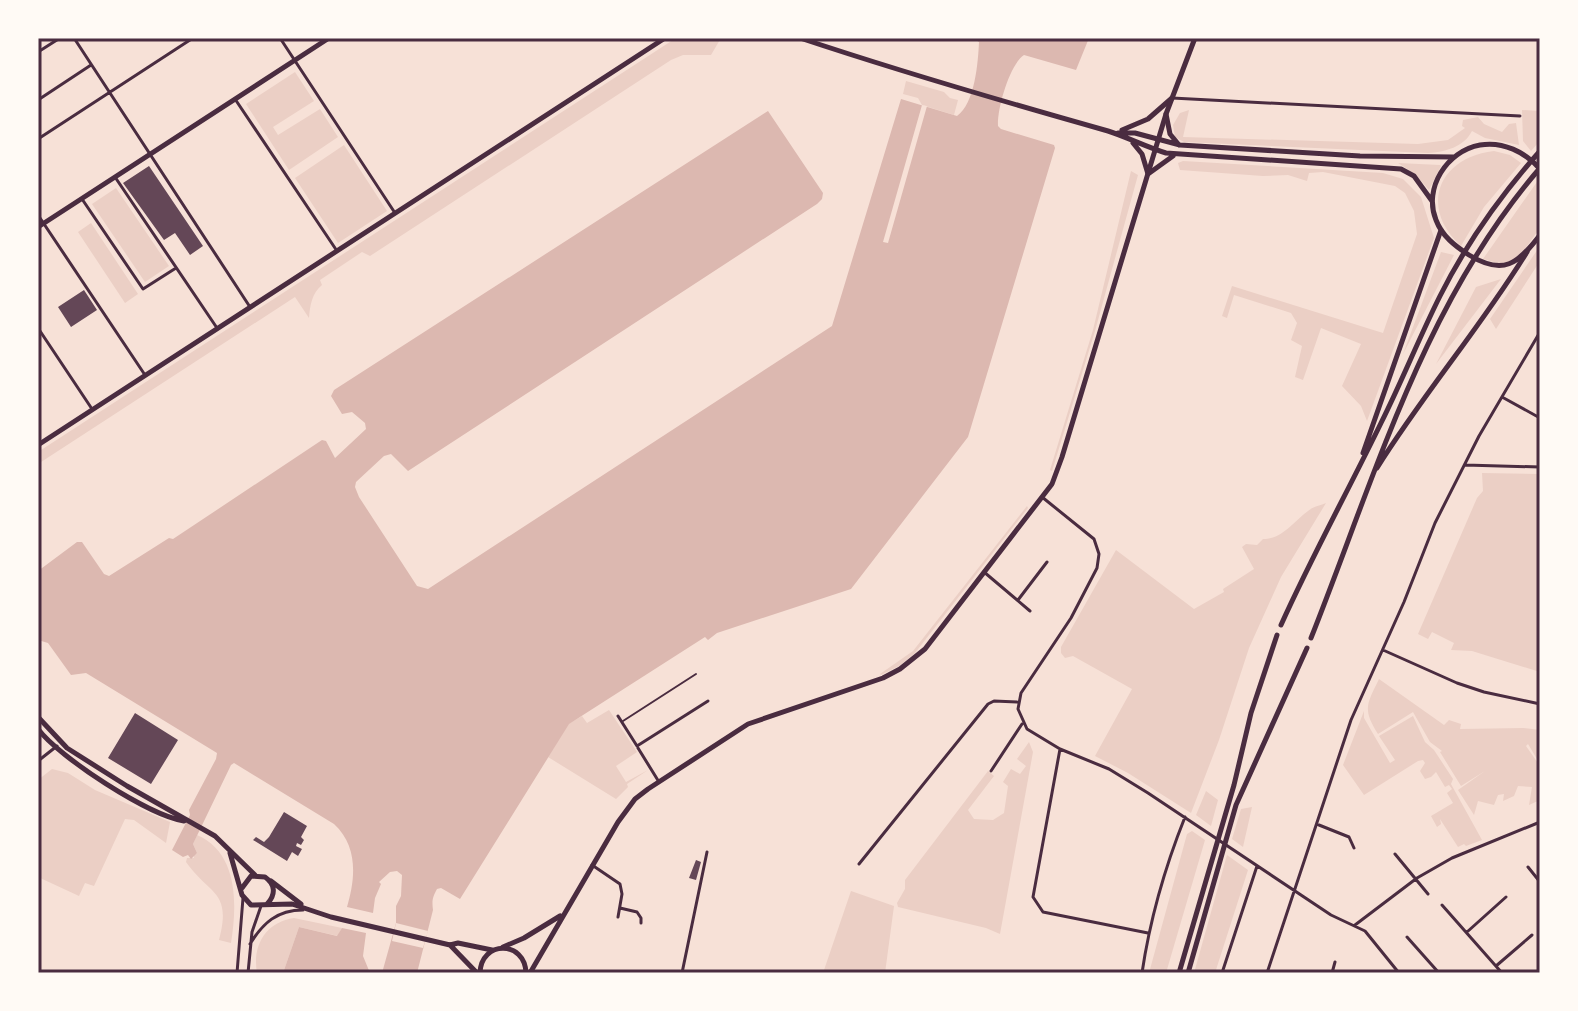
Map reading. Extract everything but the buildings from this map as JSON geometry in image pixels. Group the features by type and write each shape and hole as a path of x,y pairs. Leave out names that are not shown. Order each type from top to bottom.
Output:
{"main road":[{"path":"41,225 329,38"},
{"path":"38,444 665,38"},
{"path":"800,38 1113,132 1155,150 1178,155 1401,169 1414,176 1426,189 1436,221 1453,243 1485,264 1500,266 1517,260 1527,252"},
{"path":"528,973 618,822 635,799 748,724 883,678 900,669 925,649 1052,484 1166,114 1195,38"},
{"path":"1113,132 1131,128 1148,119 1172,98"},
{"path":"1166,114 1170,134 1180,145"},
{"path":"1113,132 1135,133 1180,145 1360,156 1454,157"},
{"path":"1132,142 1142,154 1148,174"},
{"path":"1311,638 1402,403 1458,287 1503,215 1539,166 1523,154 1501,145 1471,147 1454,157 1437,180 1432,201"},
{"path":"1281,625 1459,261 1518,176 1540,151"},
{"path":"1148,174 1166,159 1178,155"},
{"path":"1356,473 1441,230"},
{"path":"1371,479 1408,421 1540,235"},
{"path":"1179,973 1234,785 1251,713 1277,635"},
{"path":"1188,973 1236,805 1307,648"},
{"path":"38,717 61,743 185,821"},
{"path":"38,729 55,748 148,806 220,840 255,875 268,878 308,908"},
{"path":"230,853 243,898 251,905 284,903 450,945 456,943 492,950 539,930 564,913"},
{"path":"241,889 245,880 255,875"},
{"path":"264,905 274,892 268,878"},
{"path":"450,945 478,973 483,959 492,950"},
{"path":"502,947 512,949 521,956 528,973"}],"street":[{"path":"38,52 60,38"},
{"path":"74,38 250,307"},
{"path":"38,139 193,38"},
{"path":"280,38 395,213"},
{"path":"38,100 91,65"},
{"path":"1172,98 1520,116"},
{"path":"235,99 337,251"},
{"path":"115,177 217,328"},
{"path":"82,199 143,289 176,268"},
{"path":"38,215 41,225 145,375"},
{"path":"38,328 92,409"},
{"path":"1267,973 1351,720 1435,523 1479,436 1540,332"},
{"path":"1502,397 1540,418"},
{"path":"1465,465 1540,467"},
{"path":"1042,497 1094,539 1098,545 1099,562 1071,618 1027,682 1018,702 1023,723 1033,733 1060,749 1109,769 1240,852 1331,915 1365,931 1399,973"},
{"path":"1018,600 1047,562"},
{"path":"983,572 1030,611"},
{"path":"1383,650 1457,683 1540,704"},
{"path":"622,721 696,674"},
{"path":"637,746 708,701"},
{"path":"859,864 988,704 994,701 1018,702"},
{"path":"618,716 659,782"},
{"path":"991,771 1023,723"},
{"path":"38,761 61,743"},
{"path":"1060,749 1033,897 1036,905 1043,912 1148,933"},
{"path":"1142,973 1148,933 1170,855 1185,817"},
{"path":"1355,925 1415,880 1455,856 1540,822"},
{"path":"1318,825 1349,837 1354,848"},
{"path":"682,973 707,852"},
{"path":"1395,854 1428,894"},
{"path":"592,865 620,884 618,917"},
{"path":"1222,973 1257,866"},
{"path":"1528,867 1540,882"},
{"path":"1466,932 1506,897"},
{"path":"237,973 243,898"},
{"path":"248,973 250,944 264,905"},
{"path":"1442,905 1502,973"},
{"path":"250,944 268,920 277,914 308,908"},
{"path":"620,908 637,912 641,923"},
{"path":"1496,966 1532,935"},
{"path":"1407,937 1439,973"},
{"path":"1332,973 1335,962"}],"shaded area":[{"path":"676,38 721,38 711,55 683,55 671,60 370,256 362,252 320,280 322,285 312,300 309,318 295,297 38,464 38,452"},
{"path":"973,38 1089,38 1076,70 1024,55 1009,77 998,126 1054,145 1055,148 968,437 851,589 717,633 708,640 705,637 569,724 460,899 441,888 437,889 417,973 382,973 396,923 402,875 397,871 390,872 379,882 373,913 347,907 353,864 342,833 334,824 234,763 193,844 197,853 191,859 172,850 217,753 86,673 71,675 48,643 38,640 38,571 77,542 82,542 104,574 109,576 169,538 173,539 322,440 326,441 335,458 366,429 365,423 352,412 342,414 331,396 334,390 768,111 823,193 817,204 408,471 391,454 384,456 356,482 359,497 417,586 428,589 832,326 901,99 957,116 968,102 974,82 979,42"},
{"path":"295,72 314,101 273,127 278,135 320,109 338,137 289,170 246,104"},
{"path":"906,81 944,92 958,100 954,115 922,105 918,98 903,94"},
{"path":"1189,110 1183,137 1418,144 1448,140 1465,128 1462,126 1463,120 1478,117 1484,124 1502,132 1509,124 1516,123 1519,145 1485,138 1472,131 1453,148 1428,153 1184,142 1175,137 1173,125 1180,113"},
{"path":"1522,110 1540,111 1538,143 1531,151 1523,141"},
{"path":"344,145 387,211 338,243 295,178"},
{"path":"1494,151 1510,155 1521,163 1484,207 1461,246 1440,216 1438,200 1441,186 1448,173 1460,163 1475,155"},
{"path":"1178,163 1383,173 1403,179 1421,197 1434,238 1367,421 1361,406 1342,386 1361,344 1321,328 1303,380 1295,377 1302,346 1291,340 1297,323 1291,313 1234,295 1227,318 1222,316 1232,286 1383,333 1417,234 1414,211 1405,193 1395,186 1323,172 1309,173 1307,181 1288,175 1180,170"},
{"path":"1398,163 1441,166 1429,190 1415,174"},
{"path":"1131,171 1138,175 1095,331 1052,471 1093,330"},
{"path":"1539,179 1540,228 1513,261 1501,264 1483,259"},
{"path":"116,188 169,266 145,282 92,204"},
{"path":"91,223 138,294 125,303 78,232"},
{"path":"1540,246 1540,261 1496,329 1490,319"},
{"path":"1441,252 1454,255 1403,354"},
{"path":"1501,279 1436,364 1476,287"},
{"path":"1482,473 1540,474 1540,672 1472,651 1451,650 1454,643 1432,632 1428,639 1418,634 1477,498 1483,491"},
{"path":"1326,503 1281,577 1249,648 1191,813 1095,756 1132,689 1073,656 1065,658 1061,647 1116,550 1194,609 1224,592 1223,589 1254,569 1242,547 1246,544 1257,545 1263,539 1276,536 1310,510"},
{"path":"1027,506 915,653 881,675 913,651"},
{"path":"1379,679 1444,725 1449,720 1461,724 1460,729 1540,730 1540,764 1528,744 1526,746 1540,766 1540,800 1529,805 1532,787 1518,786 1514,796 1503,801 1504,794 1498,795 1494,805 1478,801 1474,815 1458,790 1485,771 1461,786 1442,751 1430,742 1413,712 1378,734 1368,706"},
{"path":"609,710 637,752 616,766 626,782 648,770 627,784 628,787 616,799 548,757 568,724 582,716 587,723"},
{"path":"1364,711 1364,718 1390,763 1395,760 1379,736 1413,716 1425,742 1453,779 1451,784 1482,840 1458,847 1440,819 1441,824 1437,827 1431,816 1453,803 1447,793 1452,789 1449,785 1445,787 1436,772 1425,779 1420,771 1425,763 1423,760 1364,795 1343,765"},
{"path":"1029,742 1033,752 1000,934 898,907 905,880 988,771 994,776 968,810 974,819 993,820 1004,813 1008,786 1003,782 1011,769 1020,774 1026,766 1017,759"},
{"path":"52,769 68,773 95,790 170,822 166,843 134,820 125,819 94,886 85,883 79,896 38,877 38,780"},
{"path":"1206,791 1218,800 1211,826 1196,815"},
{"path":"1252,807 1243,847 1232,839 1241,809"},
{"path":"1192,831 1205,840 1166,973 1149,973 1187,834"},
{"path":"197,835 211,843 228,867 234,897 231,943 219,940 223,912 221,902 186,862 187,858 194,858 197,853 193,844"},
{"path":"1227,855 1248,870 1215,973 1194,973"},
{"path":"851,891 894,906 885,973 823,973"},
{"path":"294,918 342,928 338,936 299,927 283,973 257,973 257,953 263,936 276,924"},
{"path":"299,927 337,936 342,928 366,933 363,956 370,973 283,973"}],"pier":[{"path":"922,105 927,106 888,243 883,242"},
{"path":"396,923 428,931 423,948 392,941"}]}
